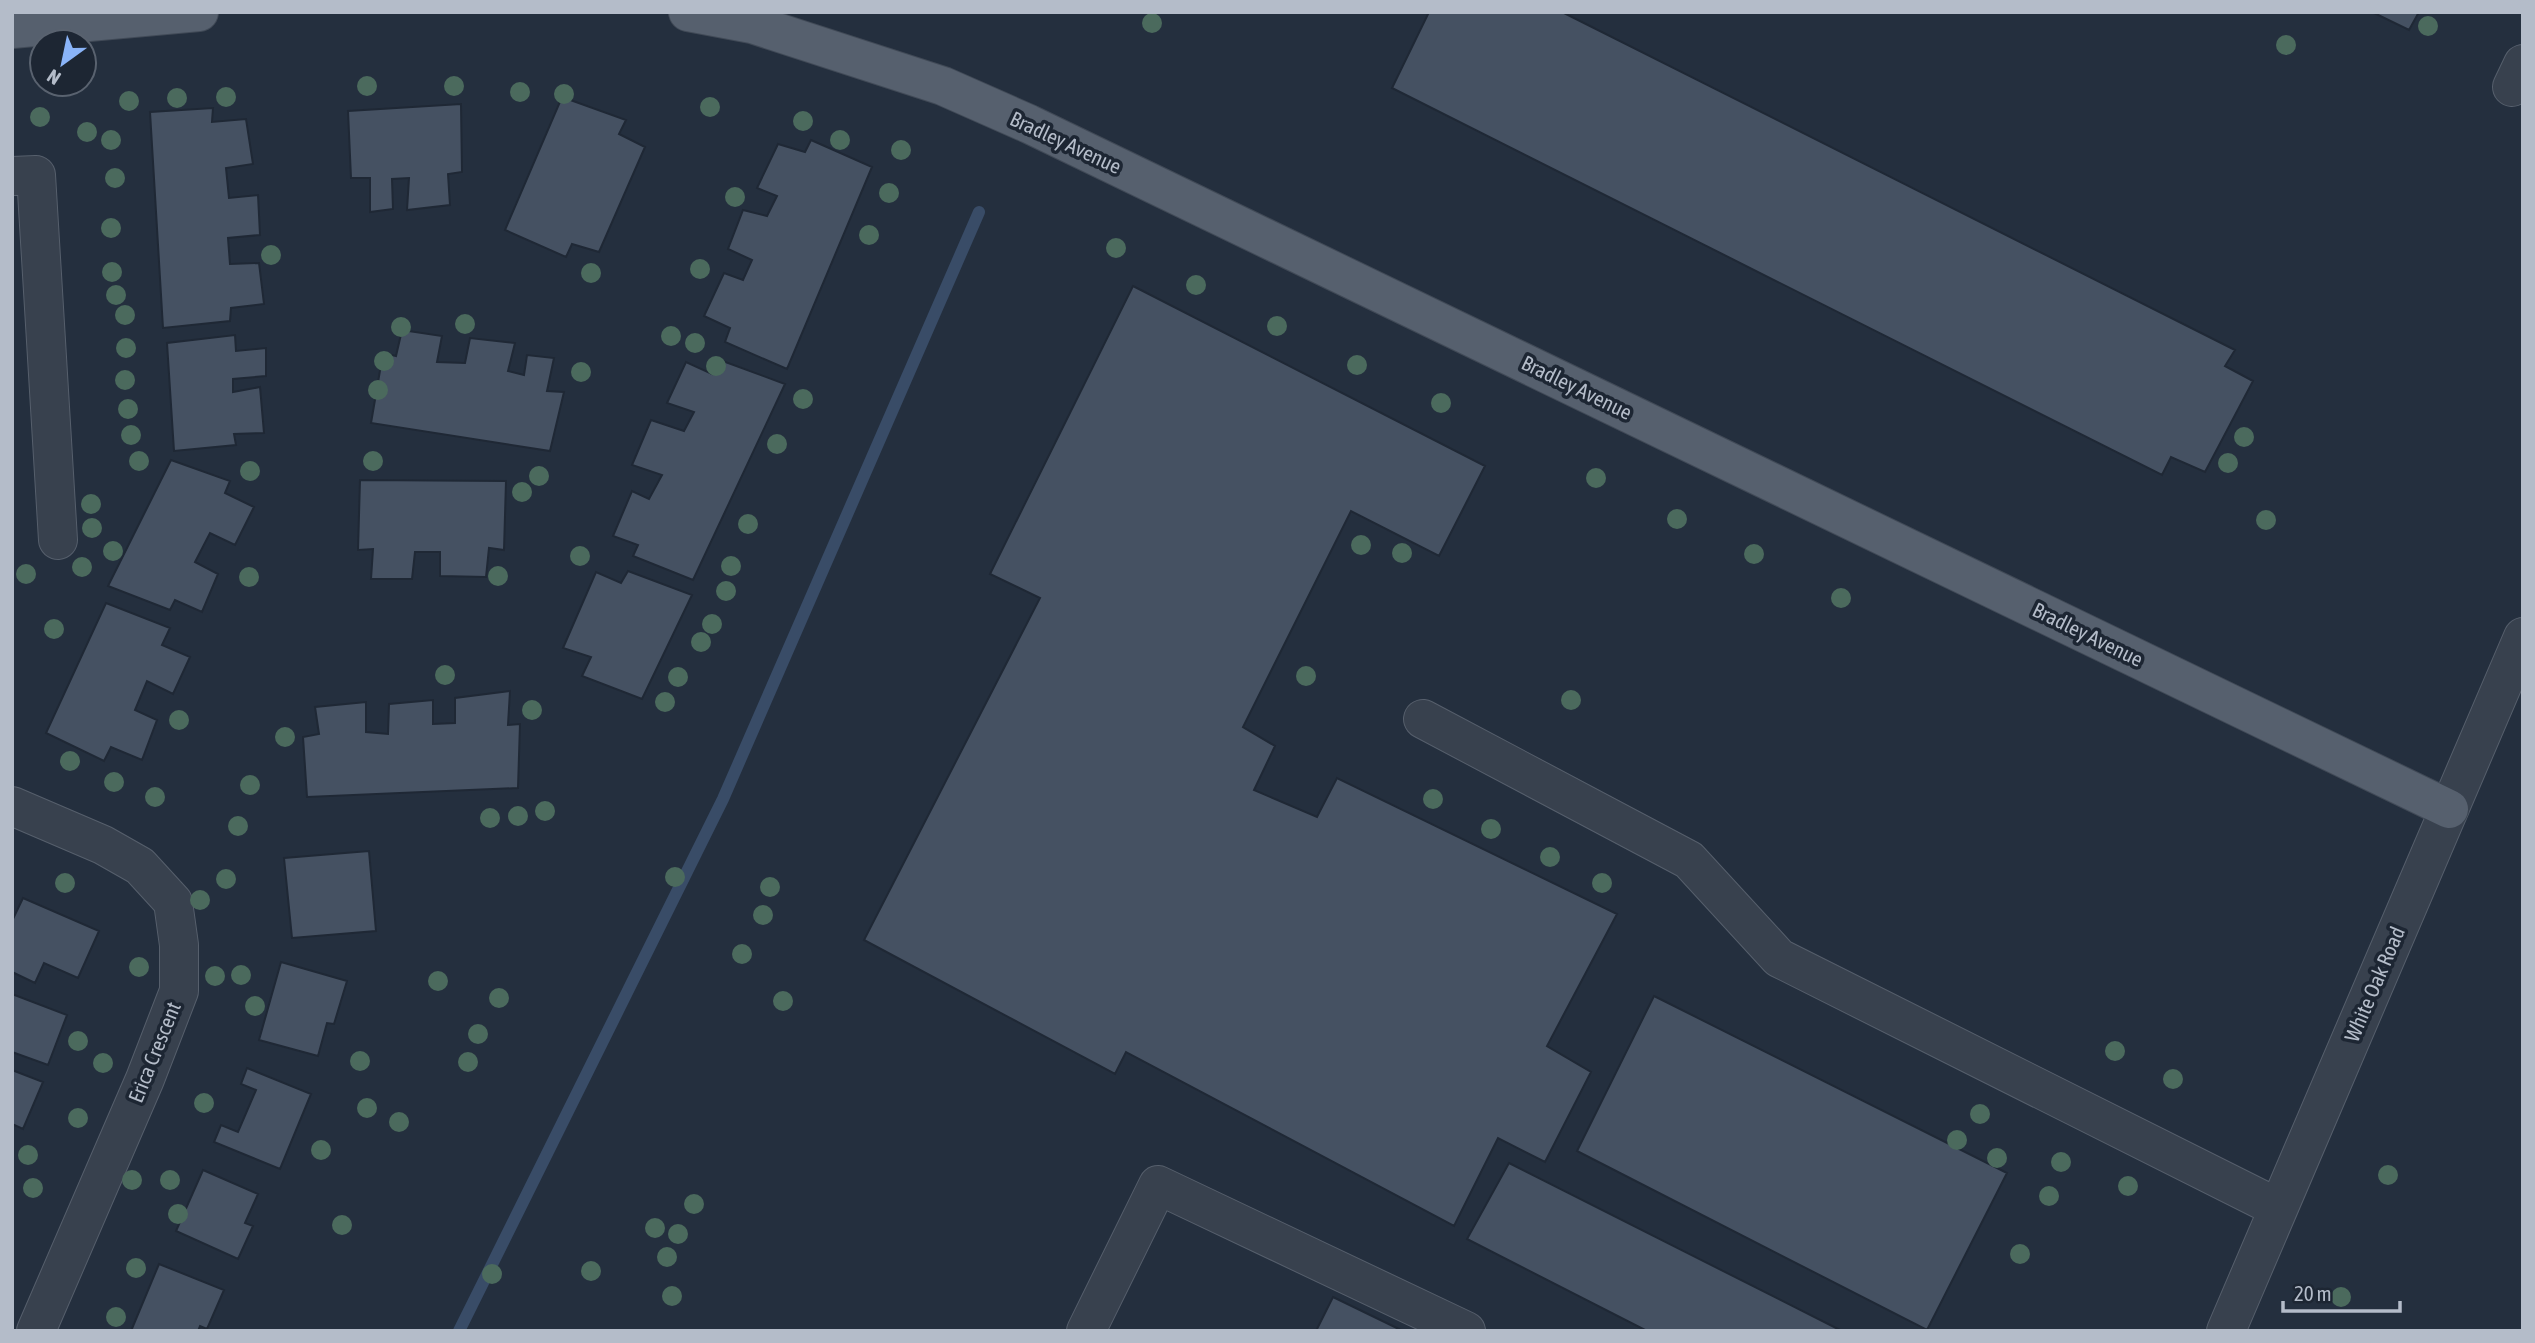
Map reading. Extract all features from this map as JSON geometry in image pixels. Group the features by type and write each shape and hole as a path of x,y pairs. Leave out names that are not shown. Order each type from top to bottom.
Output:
{"main road":[{"path":"12,29 199,12"},
{"name":"Bradley Avenue","path":"688,12 752,24 943,86 1029,124 2449,809"}],"street":[{"path":"12,176 36,175 58,540"},
{"name":"White Oak Road","path":"2226,1331 2523,637"},
{"path":"1423,719 1689,860 1779,958 2278,1208"},
{"name":"Erica Crescent","path":"12,806 103,845 141,866 173,902 179,945 178,991 145,1079 36,1331"},
{"path":"1086,1331 1158,1185 1466,1331"}],"building":[{"path":"1429,12 1562,12 2235,350 2225,366 2253,381 2205,472 2171,457 2162,475 1392,88"},
{"path":"2372,12 2419,12 2409,30"},
{"path":"562,97 626,120 619,134 645,147 599,252 572,244 566,257 505,230"},
{"path":"461,104 462,172 448,174 450,205 407,210 409,178 392,179 393,209 370,212 370,178 351,178 348,111"},
{"path":"213,108 212,122 246,119 253,164 226,168 229,198 258,195 260,235 228,238 230,264 259,263 264,304 231,308 230,321 163,328 150,112"},
{"path":"811,140 872,167 787,369 725,342 730,328 704,316 724,273 743,280 752,260 728,249 743,210 767,216 777,196 757,188 778,144 805,152"},
{"path":"1133,286 1485,466 1439,556 1351,511 1243,727 1275,746 1254,790 1317,817 1337,778 1617,914 1547,1046 1591,1072 1545,1162 1498,1138 1454,1226 1126,1052 1115,1074 864,940 1040,598 990,574"},
{"path":"402,330 442,336 437,362 465,363 470,338 515,343 508,371 524,375 527,355 554,358 547,391 564,392 550,451 371,423 383,353 396,356"},
{"path":"235,335 236,351 266,348 266,376 233,379 233,392 260,387 264,433 234,434 236,445 174,451 167,343"},
{"path":"720,360 785,384 693,580 633,556 638,545 613,536 632,491 649,499 662,475 632,465 651,420 684,431 694,412 667,403 686,362 712,374"},
{"path":"171,460 230,481 225,493 254,507 235,545 210,533 195,562 218,574 202,612 175,600 170,610 108,586"},
{"path":"360,480 506,481 504,550 489,548 486,577 440,576 440,552 415,552 412,579 371,579 373,549 358,550"},
{"path":"628,571 692,595 642,699 582,676 591,657 563,648 596,572 621,583"},
{"path":"106,603 170,628 162,645 190,657 173,694 147,681 135,710 157,720 142,760 111,747 104,761 46,733"},
{"path":"510,691 508,725 520,724 518,788 307,797 303,737 319,734 315,707 366,702 366,732 388,734 389,704 433,700 433,724 455,723 455,698"},
{"path":"369,851 376,931 292,938 284,858"},
{"path":"23,898 99,931 78,978 44,963 35,983 12,972 12,921"},
{"path":"281,962 347,981 334,1024 327,1023 318,1056 259,1040"},
{"path":"12,994 67,1015 48,1065 12,1052"},
{"path":"1654,996 2007,1173 1927,1330 1577,1151"},
{"path":"247,1068 311,1094 280,1169 214,1142 221,1125 238,1132 256,1090 241,1084"},
{"path":"12,1070 43,1082 23,1129 12,1124"},
{"path":"1509,1163 1842,1331 1647,1331 1467,1239"},
{"path":"203,1170 258,1194 245,1223 253,1226 238,1259 176,1231"},
{"path":"159,1264 224,1290 207,1329 200,1326 198,1331 131,1331"},
{"path":"1333,1297 1403,1331 1316,1331"}],"waterway":[{"path":"459,1331 723,799 979,212"}]}
